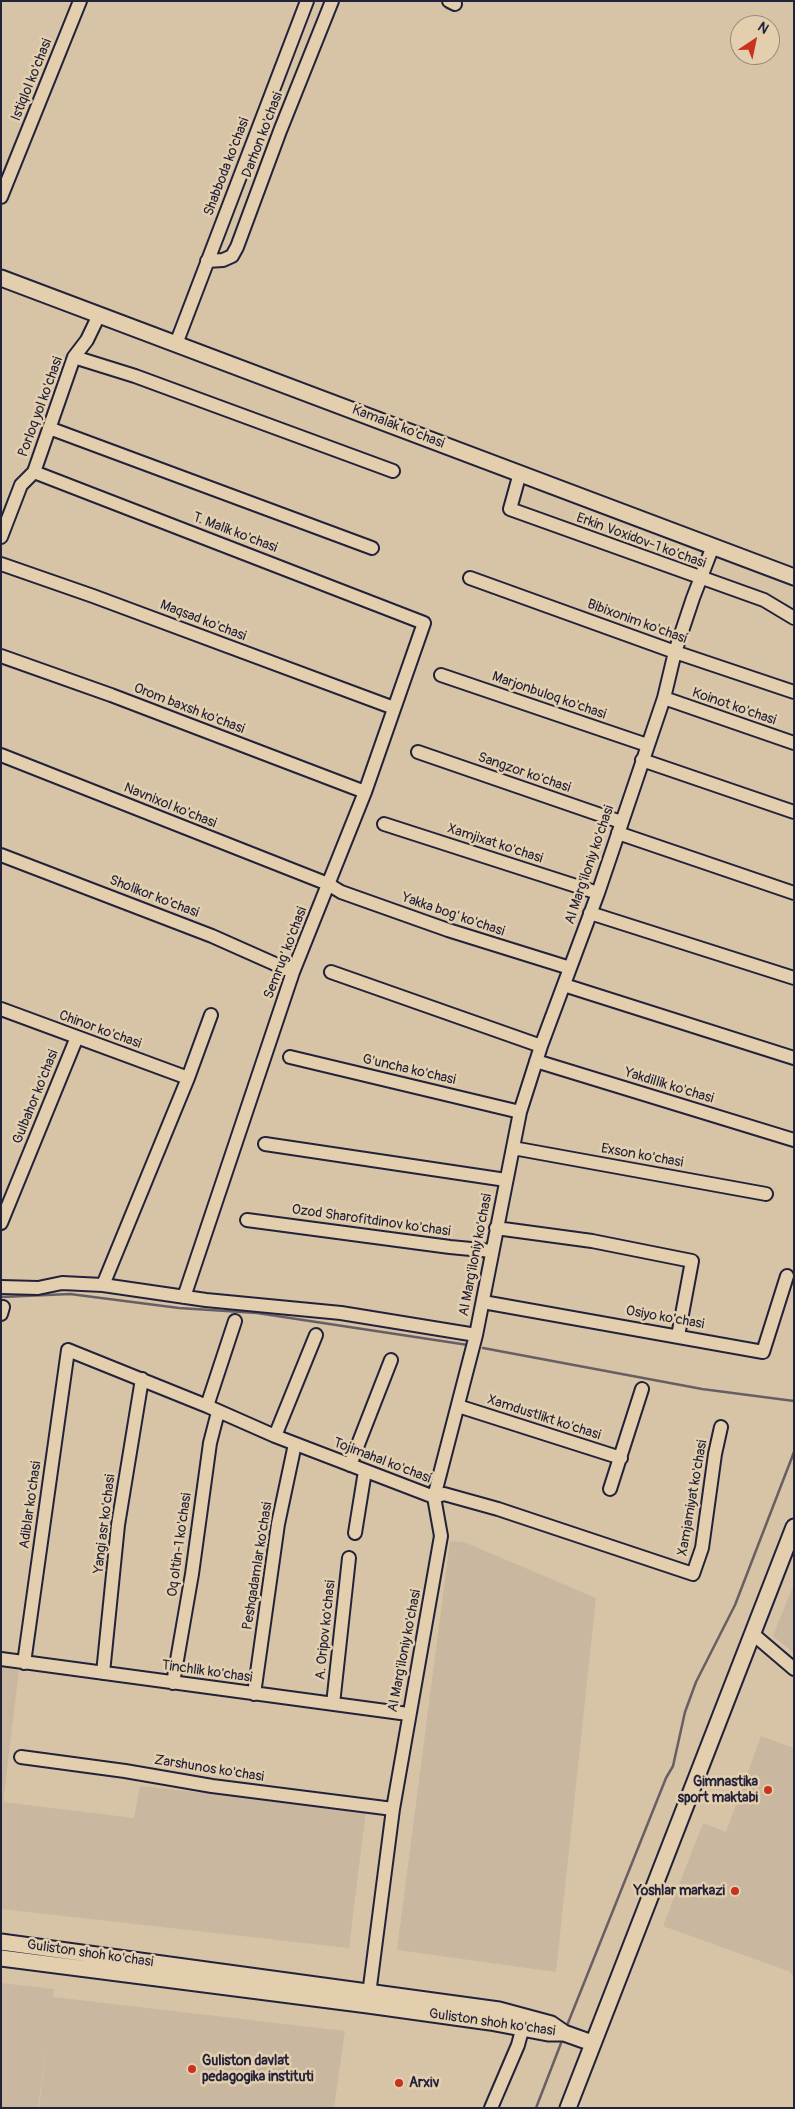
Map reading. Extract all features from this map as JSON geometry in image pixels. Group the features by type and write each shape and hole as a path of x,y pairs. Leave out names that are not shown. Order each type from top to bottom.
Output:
{"main road":[{"name":"Kamalak ko'chasi","path":"1,278 794,577"},
{"path":"568,2108 588,2041 753,1634 794,1526"},
{"name":"Guliston shoh ko'chasi","path":"1,1942 368,1998"},
{"name":"Guliston shoh ko'chasi","path":"1,1958 368,1998 499,2010 524,2023 551,2024 564,2033 588,2041"}],"street":[{"name":"Istiqlol ko'chasi","path":"1,197 80,1"},
{"name":"Shabboda ko'chasi","path":"176,344 307,1"},
{"name":"Darhon ko'chasi","path":"207,261 223,260 232,256 237,248 332,1"},
{"path":"300,19 321,27"},
{"name":"Porloq yol ko'chasi","path":"1,537 21,485 34,472 74,357 87,340 99,315"},
{"path":"74,357 135,376 393,471"},
{"path":"49,428 372,548"},
{"name":"T. Malik ko'chasi","path":"34,472 424,623"},
{"name":"Erkin Voxidov-1 ko'chasi","path":"520,474 510,509 764,600 794,618"},
{"name":"Al Marg'iloniy ko'chasi","path":"368,1998 393,1809 408,1714 429,1613 441,1536 434,1497 476,1335 520,1112 536,1060 598,893 664,698 676,652 700,578 713,546"},
{"name":"Maqsad ko'chasi","path":"1,564 94,596 394,708"},
{"name":"Bibixonim ko'chasi","path":"470,578 794,692"},
{"name":"Semrug' ko'chasi","path":"184,1297 293,972 365,792 424,623"},
{"name":"Orom baxsh ko'chasi","path":"1,656 111,695 365,792"},
{"name":"Marjonbuloq ko'chasi","path":"441,675 647,745"},
{"name":"Koinot ko'chasi","path":"664,698 794,743"},
{"name":"Sangzor ko'chasi","path":"418,752 794,893"},
{"name":"Navnixol ko'chasi","path":"1,755 328,884"},
{"path":"642,760 794,812"},
{"name":"Xamjixat ko'chasi","path":"384,824 598,893"},
{"name":"Sholikor ko'chasi","path":"1,855 212,936 293,972"},
{"name":"Yakka bog' ko'chasi","path":"328,884 340,892 448,930 570,968"},
{"path":"590,913 794,978"},
{"path":"331,972 541,1046"},
{"path":"564,985 794,1058"},
{"name":"Chinor ko'chasi","path":"1,1009 188,1078"},
{"path":"103,1285 188,1078 210,1015"},
{"name":"Gulbahor ko'chasi","path":"1,1223 77,1037"},
{"name":"G'uncha ko'chasi","path":"290,1057 520,1112"},
{"name":"Yakdillik ko'chasi","path":"536,1060 794,1140"},
{"path":"265,1144 506,1180"},
{"name":"Exson ko'chasi","path":"513,1148 766,1194"},
{"name":"Ozod Sharofitdinov ko'chasi","path":"247,1220 492,1251"},
{"path":"496,1228 592,1241 692,1261 678,1336"},
{"name":"Osiyo ko'chasi","path":"483,1302 763,1352 787,1276"},
{"path":"1,1287 38,1288 62,1283 103,1285 206,1300 341,1313 476,1335"},
{"name":"Oq oltin-1 ko'chasi","path":"174,1683 192,1574 210,1443 212,1409 236,1321"},
{"path":"275,1436 316,1334"},
{"name":"Tojimahal ko'chasi","path":"68,1350 142,1379 275,1436 434,1497 444,1494 498,1509 693,1574"},
{"name":"Adiblar ko'chasi","path":"24,1663 68,1350"},
{"path":"350,1465 391,1360"},
{"name":"Yangi asr ko'chasi","path":"104,1673 118,1525 142,1379"},
{"path":"610,1489 642,1389"},
{"name":"Xamdustlikt ko'chasi","path":"458,1406 621,1458"},
{"name":"Xamjamiyat ko'chasi","path":"693,1574 702,1548 715,1454 721,1427"},
{"name":"Peshqadamlar ko'chasi","path":"254,1694 278,1524 295,1444"},
{"path":"355,1533 365,1471"},
{"name":"A. Oripov ko'chasi","path":"333,1704 348,1558"},
{"path":"753,1634 794,1669"},
{"name":"Tinchlik ko'chasi","path":"1,1659 408,1714"},
{"name":"Zarshunos ko'chasi","path":"21,1757 125,1771 212,1786 393,1809"},
{"path":"491,2108 518,2045 524,2023"}],"shaded area":[{"path":"450,1541 464,1542 596,1598 556,1972 397,1950"},
{"path":"794,1583 794,1653 773,1636"},
{"path":"1,1667 19,1670 3,1802 134,1818 140,1786 366,1810 349,1948 1,1909"},
{"name":"Yoshlar markazi","path":"761,1736 794,1748 794,1976 788,1971 663,1926 703,1823 726,1832"},
{"name":"Guliston davlat pedagogika instituti","path":"1,1983 54,1989 53,1997 345,2031 334,2108 39,2108 47,2043 38,2108 1,2108"}],"waterway":[{"path":"1,1297 70,1294 179,1308 257,1313 468,1345"},
{"path":"483,1348 702,1389 794,1401"},
{"path":"566,2028 666,1778 673,1766 685,1712 696,1682 735,1605 794,1452"},
{"path":"536,2108 563,2038"}],"place":[{"name":"Gimnastika sport maktabi","path":"768,1790"},
{"name":"Yoshlar markazi","path":"735,1891"},
{"name":"Guliston davlat pedagogika instituti","path":"192,2069"},
{"name":"Arxiv","path":"399,2083"}]}
